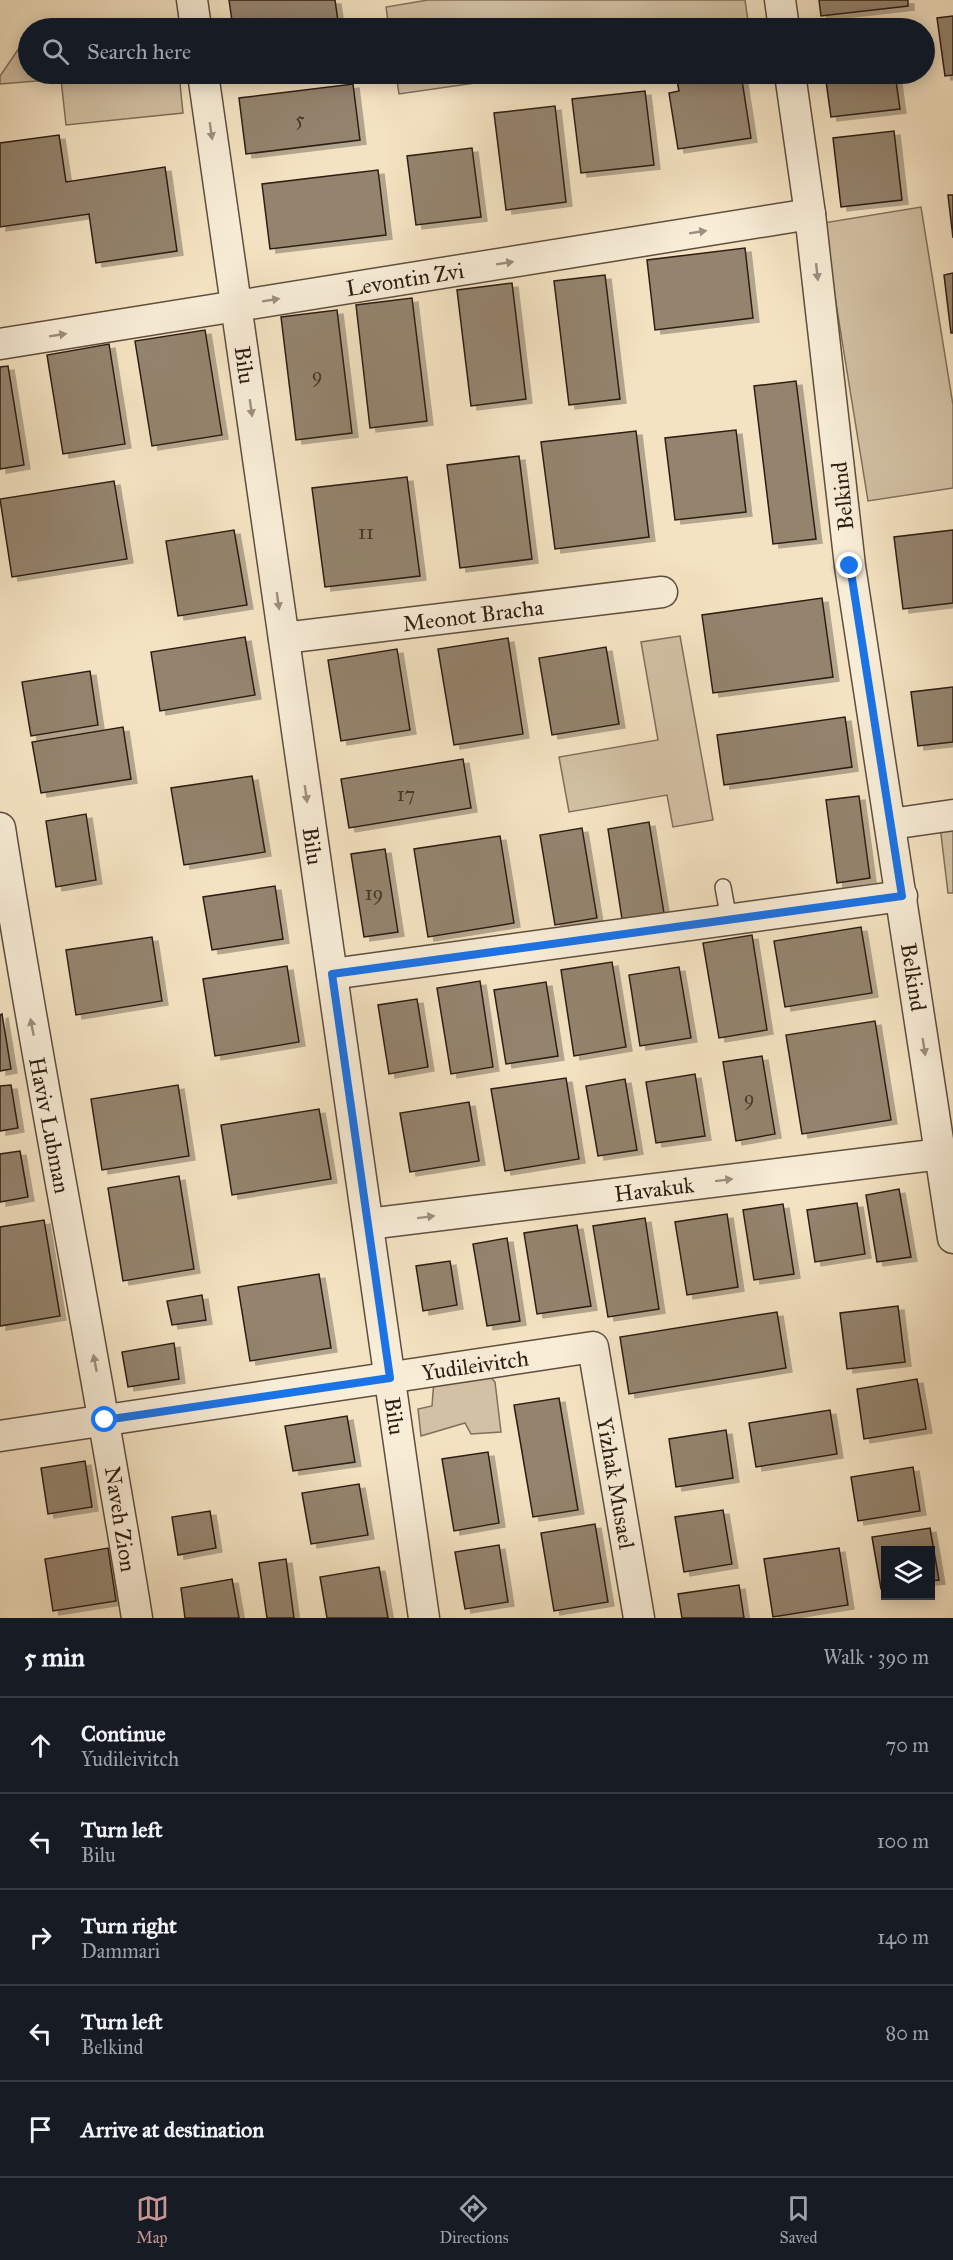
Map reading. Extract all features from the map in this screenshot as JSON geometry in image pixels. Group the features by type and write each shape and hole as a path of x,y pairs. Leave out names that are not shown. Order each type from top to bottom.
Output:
{"street":[{"path":"192,0 195,18"},
{"path":"780,0 783,18"},
{"name":"Bilu","path":"203,84 424,1618"},
{"name":"Belkind","path":"791,84 810,214 850,566 953,1238"},
{"name":"Levontin Zvi","path":"0,344 810,214"},
{"name":"Meonot Bracha","path":"284,638 662,592"},
{"path":"891,824 953,815"},
{"name":"Haviv Lubman","path":"0,828 12,984 105,1420"},
{"path":"332,974 902,896"},
{"name":"Havakuk","path":"368,1224 941,1154"},
{"name":"Yudileivitch","path":"0,1436 593,1347"},
{"name":"Yizhak Musael","path":"593,1347 639,1618"},
{"name":"Naveh Zion","path":"105,1420 137,1618"}],"lane":[{"path":"723,888 729,920"}],"shaded area":[{"path":"428,0 745,0 748,18 388,18 386,7"},
{"path":"18,50 18,83 0,84 0,76"},
{"path":"62,84 180,84 183,113 66,125"},
{"path":"398,84 468,84 399,94"},
{"path":"921,207 953,405 953,488 868,501 823,223"},
{"path":"680,636 713,820 673,827 667,795 569,812 559,757 658,740 641,642"},
{"path":"953,825 953,893 948,893 940,826"},
{"path":"486,1372 495,1382 501,1432 471,1434 465,1423 421,1436 418,1409 432,1406 434,1379"}],"building":[{"path":"229,0 335,0 338,18 232,18"},
{"path":"819,0 908,0 908,6 821,16"},
{"path":"953,16 953,75 945,76 937,18"},
{"path":"353,84 360,140 246,154 239,98"},
{"path":"678,84 743,84 751,138 678,149 669,93 679,91"},
{"path":"826,84 896,84 900,109 831,117"},
{"path":"645,91 654,165 581,173 572,99"},
{"path":"555,106 566,202 506,210 494,113"},
{"path":"894,131 902,200 841,207 833,138"},
{"path":"59,135 66,182 165,167 177,251 96,263 89,214 0,227 0,143"},
{"path":"472,148 481,217 416,225 407,156"},
{"path":"378,170 386,235 270,249 262,184"},
{"path":"948,195 953,195 953,238"},
{"path":"745,248 753,318 655,330 647,260"},
{"path":"953,273 953,333 951,333 944,275"},
{"path":"605,275 620,399 569,405 554,281"},
{"path":"512,283 526,399 471,406 457,290"},
{"path":"412,298 427,421 370,428 356,305"},
{"path":"337,310 352,433 296,440 281,317"},
{"path":"205,330 222,435 152,446 135,341"},
{"path":"109,344 125,444 63,454 47,355"},
{"path":"8,366 24,465 0,469 0,367"},
{"path":"796,381 816,539 773,544 754,386"},
{"path":"736,430 746,512 675,520 665,438"},
{"path":"636,431 649,537 555,549 541,442"},
{"path":"519,456 532,559 460,568 447,465"},
{"path":"407,477 420,576 325,587 312,488"},
{"path":"114,481 127,559 12,577 0,499"},
{"path":"234,530 247,605 178,616 166,541"},
{"path":"953,530 953,603 903,609 894,537"},
{"path":"822,598 833,677 713,693 702,615"},
{"path":"245,637 255,695 160,711 151,652"},
{"path":"508,638 523,734 454,745 438,649"},
{"path":"606,647 619,724 552,735 539,658"},
{"path":"397,649 410,730 341,741 328,660"},
{"path":"90,671 98,725 31,736 22,682"},
{"path":"953,687 953,742 918,746 911,692"},
{"path":"845,717 852,767 724,785 717,735"},
{"path":"123,727 131,779 41,793 32,742"},
{"path":"463,759 471,808 349,828 341,779"},
{"path":"252,776 265,852 184,865 171,788"},
{"path":"859,796 870,878 837,883 826,800"},
{"path":"86,814 96,880 56,887 46,821"},
{"path":"649,822 664,913 622,919 608,829"},
{"path":"582,828 597,918 555,925 540,835"},
{"path":"500,836 514,923 428,937 414,849"},
{"path":"385,849 398,932 364,937 351,854"},
{"path":"275,886 283,939 212,950 203,897"},
{"path":"861,927 872,993 785,1007 774,941"},
{"path":"752,935 767,1030 719,1038 703,943"},
{"path":"152,937 162,1001 76,1015 66,950"},
{"path":"612,962 626,1047 574,1056 561,970"},
{"path":"287,966 299,1042 215,1056 203,979"},
{"path":"679,967 691,1038 640,1046 629,975"},
{"path":"480,981 493,1067 451,1074 437,988"},
{"path":"546,982 558,1056 506,1064 494,990"},
{"path":"417,999 428,1067 389,1074 378,1005"},
{"path":"2,1014 11,1069 0,1071 0,1015"},
{"path":"875,1021 891,1120 802,1134 786,1035"},
{"path":"762,1056 775,1134 736,1141 723,1062"},
{"path":"695,1074 705,1136 656,1143 646,1082"},
{"path":"566,1078 579,1159 505,1171 491,1089"},
{"path":"625,1079 637,1150 598,1156 586,1086"},
{"path":"11,1085 18,1128 0,1131 0,1086"},
{"path":"178,1085 189,1156 102,1170 91,1099"},
{"path":"469,1102 479,1161 410,1172 400,1113"},
{"path":"319,1109 331,1179 232,1195 221,1125"},
{"path":"20,1151 28,1197 0,1202 0,1154"},
{"path":"179,1176 194,1269 123,1281 108,1188"},
{"path":"899,1189 911,1257 877,1262 866,1195"},
{"path":"857,1203 865,1254 815,1262 807,1210"},
{"path":"783,1204 794,1274 754,1280 743,1210"},
{"path":"727,1214 738,1287 687,1295 675,1222"},
{"path":"645,1218 659,1309 608,1317 593,1226"},
{"path":"44,1220 60,1316 0,1326 0,1227"},
{"path":"577,1225 591,1306 537,1314 524,1233"},
{"path":"507,1238 520,1321 487,1326 473,1244"},
{"path":"450,1261 457,1305 423,1311 416,1266"},
{"path":"319,1274 331,1348 250,1361 238,1287"},
{"path":"202,1295 206,1320 172,1325 167,1301"},
{"path":"898,1306 905,1362 847,1369 840,1313"},
{"path":"777,1312 786,1368 629,1394 620,1337"},
{"path":"174,1343 179,1379 128,1387 122,1352"},
{"path":"917,1379 926,1429 864,1439 857,1389"},
{"path":"559,1398 578,1510 533,1517 514,1405"},
{"path":"830,1410 837,1454 756,1467 749,1423"},
{"path":"347,1416 355,1462 293,1471 285,1426"},
{"path":"726,1430 733,1478 676,1487 669,1439"},
{"path":"488,1452 499,1523 454,1531 442,1459"},
{"path":"85,1461 92,1507 48,1514 41,1468"},
{"path":"913,1467 920,1511 858,1521 851,1477"},
{"path":"359,1484 368,1535 311,1544 302,1493"},
{"path":"723,1510 732,1564 684,1572 675,1517"},
{"path":"210,1511 216,1548 178,1555 172,1517"},
{"path":"595,1524 608,1602 554,1611 541,1533"},
{"path":"930,1528 933,1546 881,1546 881,1589 872,1537"},
{"path":"499,1545 508,1602 465,1609 455,1552"},
{"path":"108,1548 116,1601 53,1611 45,1559"},
{"path":"839,1548 848,1605 773,1617 764,1559"},
{"path":"935,1557 939,1580 935,1580"},
{"path":"286,1559 294,1618 267,1618 259,1563"},
{"path":"379,1567 388,1618 327,1618 320,1577"},
{"path":"232,1579 239,1618 185,1618 181,1588"},
{"path":"739,1585 744,1618 682,1618 678,1594"}],"route":[{"path":"105,1420 390,1378 332,974 902,896 850,566"}]}
